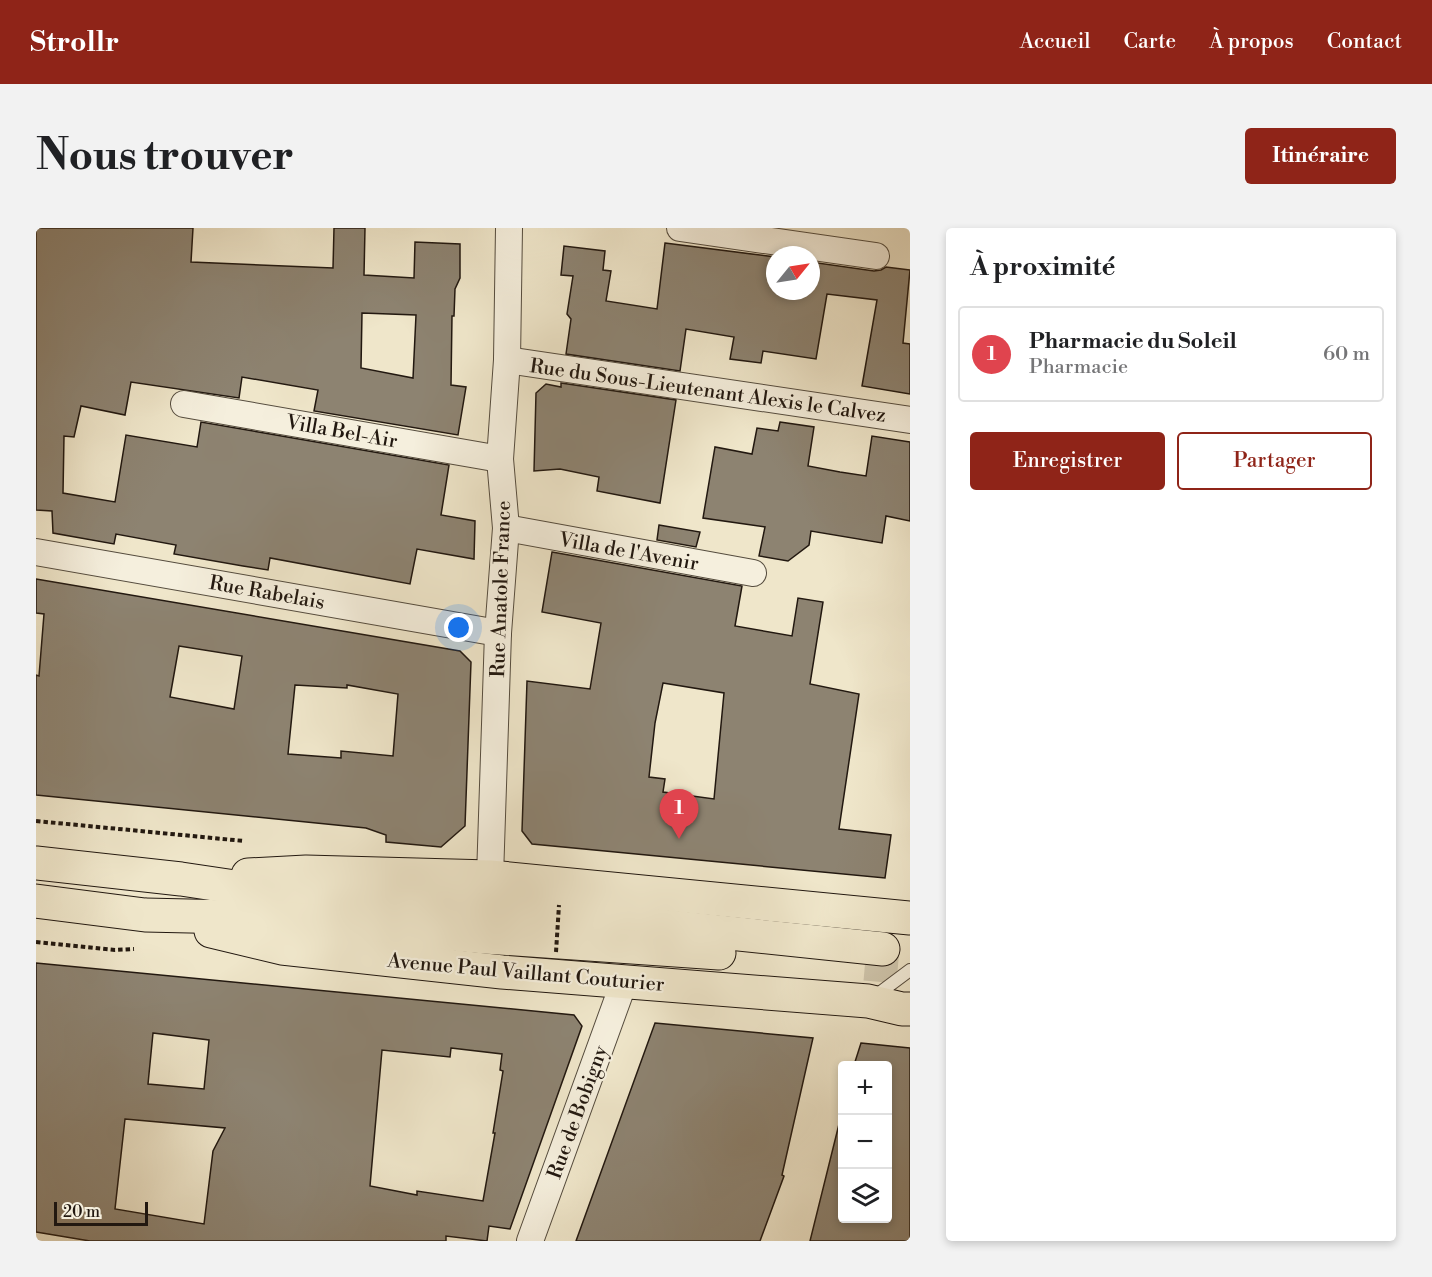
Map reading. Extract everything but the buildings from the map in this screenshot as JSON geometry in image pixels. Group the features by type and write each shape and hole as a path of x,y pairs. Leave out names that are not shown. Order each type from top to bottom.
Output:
{"main road":[{"name":"Avenue Paul Vaillant Couturier","path":"36,862 181,879 306,898 487,908 874,956 485,937 280,918 146,915 36,902"},
{"name":"Avenue Paul Vaillant Couturier","path":"181,879 306,872 490,878 910,918"},
{"name":"Avenue Paul Vaillant Couturier","path":"146,915 282,948 502,972 868,1001 910,1009"}],"street":[{"name":"Rue Anatole France","path":"490,878 498,633 506,528 500,459 507,360 508,228"},
{"path":"680,228 876,256"},
{"name":"Rue du Sous-Lieutenant Alexis le Calvez","path":"507,360 910,420"},
{"name":"Villa Bel-Air","path":"184,404 500,459"},
{"name":"Villa de l'Avenir","path":"506,528 753,573"},
{"name":"Rue Rabelais","path":"36,552 498,633"},
{"name":"Rue de Bobigny","path":"530,1241 624,982"}],"lane":[{"path":"868,1001 910,970"}],"path":[{"path":"556,952 559,905"}],"tunnel":[{"path":"865,964 910,968"}],"place":[{"name":"Pharmacie du Soleil","path":"679,839"}]}
